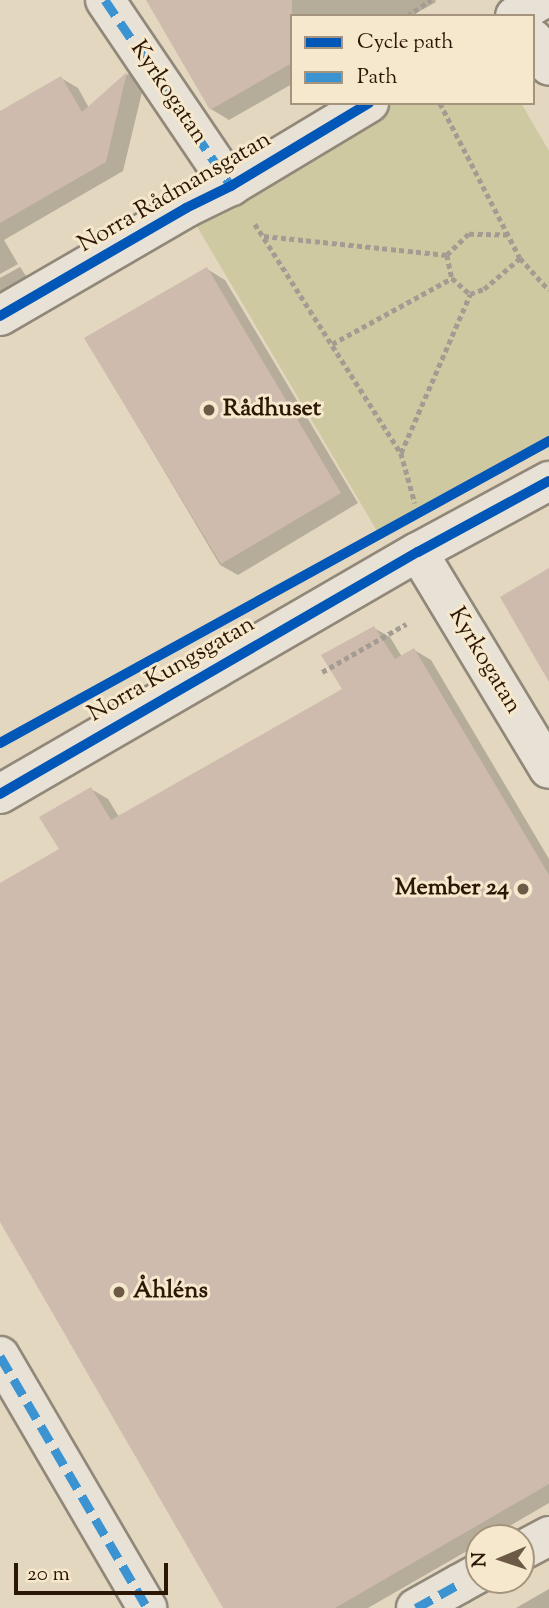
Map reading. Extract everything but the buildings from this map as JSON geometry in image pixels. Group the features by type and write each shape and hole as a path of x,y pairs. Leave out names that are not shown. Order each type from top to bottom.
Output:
{"street":[{"name":"Kyrkogatan","path":"105,0 231,186"},
{"path":"535,38 549,66"},
{"name":"Norra Rådmansgatan","path":"0,316 186,208 231,186 366,105"},
{"name":"Norra Kungsgatan","path":"0,794 418,552 549,481"},
{"name":"Kyrkogatan","path":"418,552 549,769"},
{"path":"0,1356 147,1608"},
{"path":"416,1608 465,1581"}],"path":[{"path":"410,14 431,0"},
{"path":"441,105 520,258 549,290"},
{"path":"231,186 401,453 419,513 430,507"},
{"path":"263,236 446,255 469,234 509,235"},
{"path":"446,255 452,278 470,294"},
{"path":"401,453 470,294 484,289 520,258"},
{"path":"332,344 452,278"}],"shaded area":[{"path":"364,105 522,105 549,151 549,438 380,536 186,208"}],"marked path":[{"path":"105,0 231,186"},
{"path":"0,1356 147,1608"},
{"path":"416,1608 459,1584"}],"cycle path":[{"path":"0,316 186,208 231,186 366,105"},
{"path":"0,743 549,441"},
{"path":"0,794 418,552 549,481"}],"place":[{"name":"Rådhuset","path":"209,410"},
{"name":"Member 24","path":"523,889"},
{"name":"Åhléns","path":"119,1292"}]}
